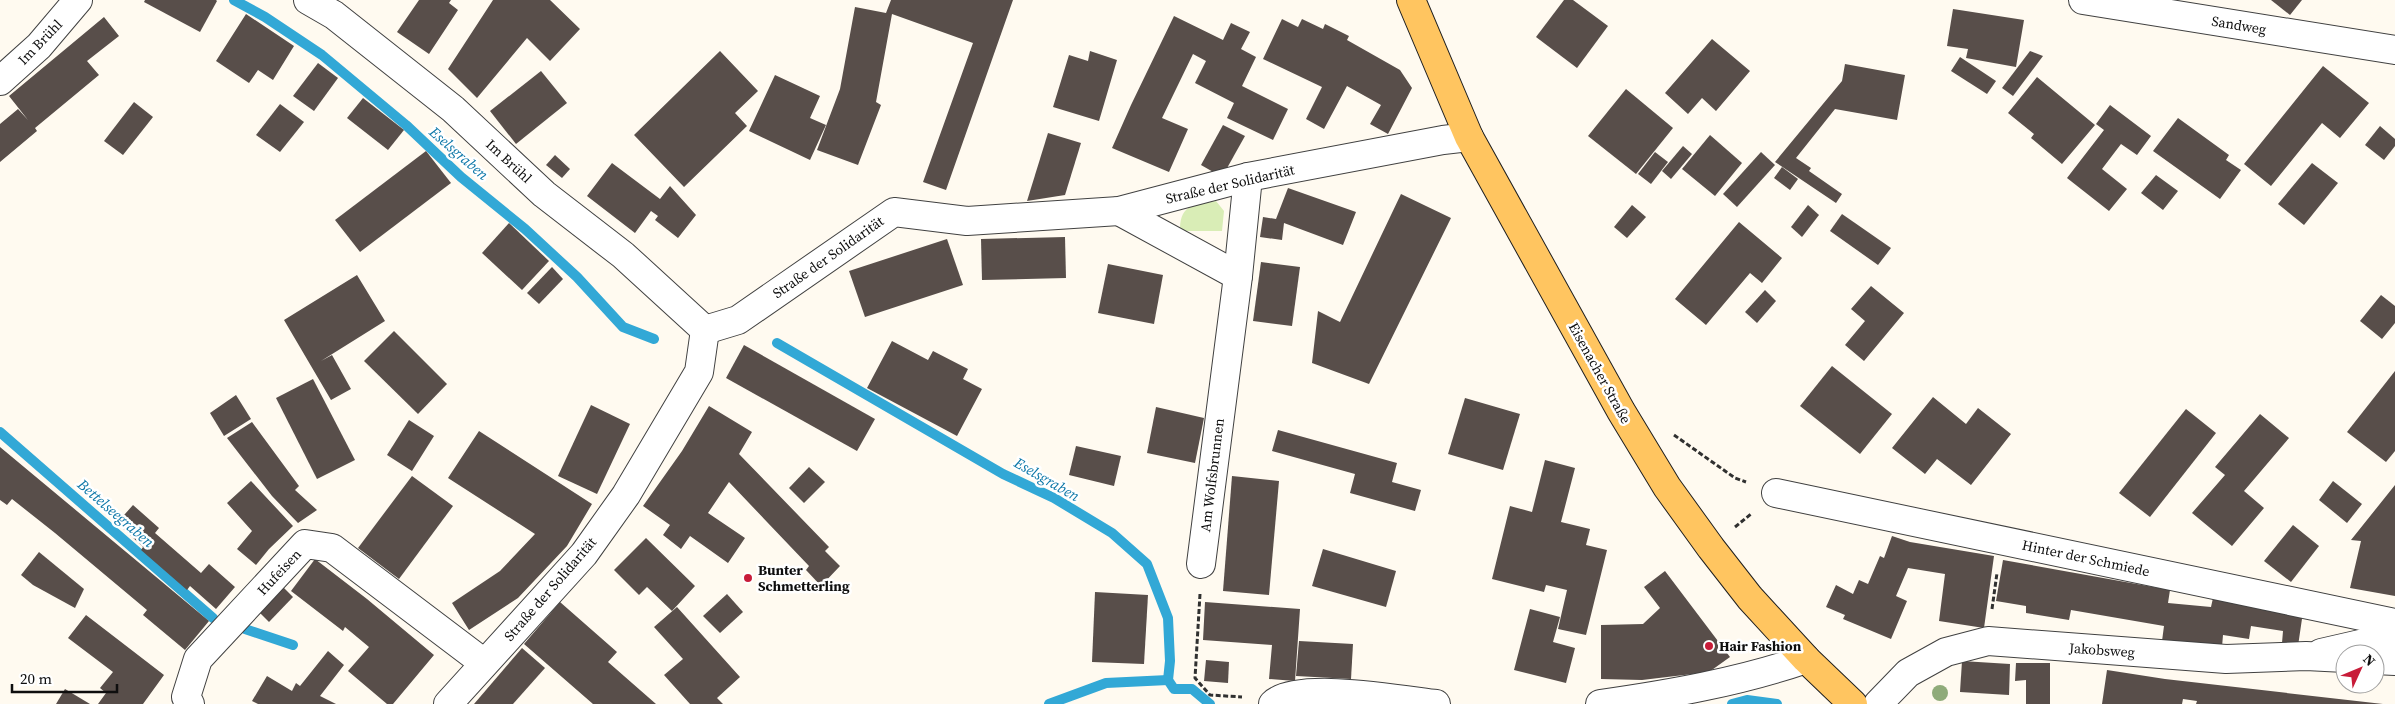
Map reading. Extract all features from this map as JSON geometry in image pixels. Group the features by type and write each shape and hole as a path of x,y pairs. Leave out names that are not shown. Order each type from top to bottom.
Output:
{"main road":[{"name":"Eisenacher Straße","path":"1411,0 1469,137 1621,411 1667,487 1750,598 1806,659 1853,704"}],"street":[{"name":"Im Brühl","path":"0,81 39,46 78,0"},
{"name":"Im Brühl","path":"308,0 334,15 453,109 544,194 623,255 705,330"},
{"name":"Sandweg","path":"2083,0 2395,50"},
{"name":"Straße der Solidarität","path":"448,704 584,554 626,495 698,372 705,330 738,320 894,212 967,222 1119,211 1248,177 1469,137"},
{"name":"Am Wolfsbrunnen","path":"1201,564 1238,276 1248,177"},
{"path":"1119,211 1238,276"},
{"name":"Hinter der Schmiede","path":"1776,493 2395,624"},
{"name":"Hufeisen","path":"190,704 186,697 198,659 305,544 332,548 484,663"},
{"path":"2306,656 2395,636"},
{"name":"Jakobsweg","path":"1878,704 1908,672 1946,652 1988,641 2226,659 2306,656 2335,657"},
{"path":"1600,704 1676,693 1761,674 1806,659"},
{"path":"1275,702 1309,694 1340,693 1436,704"}],"path":[{"path":"1669,433 1735,478 1776,493 1711,548"},
{"path":"1201,564 1195,678 1210,695 1275,702"}],"green space":[{"path":"1216,201 1224,211 1222,231 1184,231 1180,228 1183,214 1190,207"}],"building":[{"path":"145,0 217,1 200,32 144,2"},
{"path":"419,0 451,0 449,3 458,10 429,54 397,32"},
{"path":"493,0 550,0 580,29 550,61 527,38 477,98 448,69"},
{"path":"891,0 1013,0 946,190 923,182 973,43 892,14 876,102 881,105 858,165 817,150 840,89 855,7 886,13"},
{"path":"1564,0 1573,0 1608,26 1577,68 1536,37"},
{"path":"2271,0 2302,0 2290,15"},
{"path":"1953,9 2024,20 2016,67 1966,58 1968,49 1947,46"},
{"path":"246,14 294,46 273,80 258,70 249,83 216,61"},
{"path":"1174,16 1223,40 1231,23 1250,32 1241,49 1256,57 1242,86 1288,109 1273,140 1227,118 1234,103 1195,83 1206,61 1193,54 1162,118 1188,129 1169,172 1112,148"},
{"path":"104,17 119,36 87,61 99,75 35,128 37,131 0,162 0,124 18,109 28,120 9,96"},
{"path":"1282,19 1298,27 1302,19 1323,29 1325,24 1349,36 1347,40 1400,70 1412,88 1388,134 1370,124 1381,105 1347,86 1324,129 1306,119 1322,87 1263,59"},
{"path":"1712,39 1750,71 1716,111 1702,98 1688,114 1665,93"},
{"path":"720,51 758,91 735,113 747,126 684,187 634,135"},
{"path":"1090,51 1117,60 1099,121 1053,107 1069,55 1088,61"},
{"path":"2030,51 2043,56 2013,96 2002,88"},
{"path":"1960,57 1996,81 1987,94 1951,71"},
{"path":"318,63 338,78 314,111 293,96"},
{"path":"1845,64 1905,75 1897,120 1835,109 1796,158 1811,168 1809,171 1842,194 1836,203 1775,162 1842,81"},
{"path":"2323,66 2369,103 2340,138 2322,123 2271,186 2244,164"},
{"path":"541,71 567,103 516,144 490,111"},
{"path":"775,75 820,96 810,118 826,125 810,160 749,131"},
{"path":"2037,77 2095,125 2062,164 2031,138 2034,134 2008,113"},
{"path":"1626,89 1673,128 1636,174 1588,136"},
{"path":"363,98 404,130 388,150 347,118"},
{"path":"134,102 153,117 123,155 104,141"},
{"path":"280,104 304,122 280,152 256,135"},
{"path":"2110,105 2151,136 2137,155 2121,144 2102,169 2127,189 2109,211 2067,178 2104,130 2096,124"},
{"path":"2178,118 2229,155 2226,160 2241,170 2220,199 2153,151"},
{"path":"1223,125 1245,136 1222,177 1201,165"},
{"path":"2380,126 2395,139 2395,146 2384,160 2365,145"},
{"path":"1048,133 1081,143 1065,195 1027,201"},
{"path":"1710,135 1742,163 1715,196 1682,169"},
{"path":"1683,146 1692,154 1671,179 1662,171"},
{"path":"426,151 451,183 360,252 335,220"},
{"path":"1655,152 1668,162 1651,184 1638,174"},
{"path":"1761,152 1775,165 1737,207 1723,194"},
{"path":"555,155 570,169 562,178 546,165"},
{"path":"612,163 660,199 670,186 696,215 678,238 655,220 658,216 651,211 635,233 587,196"},
{"path":"2312,163 2338,183 2304,225 2278,204"},
{"path":"1782,167 1798,179 1790,190 1774,178"},
{"path":"2156,175 2178,191 2163,210 2141,193"},
{"path":"1288,188 1356,212 1343,245 1284,223 1282,240 1260,237 1263,217 1276,219"},
{"path":"1401,194 1451,218 1369,384 1312,363 1318,311 1340,322"},
{"path":"1632,205 1646,217 1627,238 1614,227"},
{"path":"1808,205 1819,215 1802,237 1791,227"},
{"path":"1842,214 1891,248 1878,265 1830,231"},
{"path":"1739,222 1782,258 1762,283 1750,273 1706,325 1675,299"},
{"path":"509,223 549,261 522,290 482,253"},
{"path":"1065,237 1066,278 982,280 981,239"},
{"path":"947,239 963,285 865,317 849,271"},
{"path":"1261,262 1300,267 1292,326 1253,321"},
{"path":"1108,264 1163,275 1154,324 1098,313"},
{"path":"552,267 563,279 539,304 527,293"},
{"path":"357,275 385,321 321,361 332,355 351,389 331,400 284,320"},
{"path":"1871,286 1904,313 1864,361 1845,345 1865,321 1851,309"},
{"path":"1765,290 1776,301 1757,323 1745,312"},
{"path":"2381,295 2395,306 2395,323 2382,339 2360,321"},
{"path":"394,331 447,384 418,414 364,361"},
{"path":"892,341 928,360 933,351 968,369 963,379 982,389 957,436 867,388"},
{"path":"744,345 875,419 857,451 726,378"},
{"path":"1832,366 1892,414 1860,454 1800,406"},
{"path":"2395,371 2395,451 2386,462 2347,432"},
{"path":"313,379 355,460 317,479 276,398"},
{"path":"236,395 251,419 224,436 210,413"},
{"path":"1933,397 1966,424 1978,408 2011,434 1971,485 1937,459 1925,474 1892,448"},
{"path":"1465,398 1520,414 1503,470 1448,454"},
{"path":"591,405 630,424 597,494 558,476"},
{"path":"709,406 752,432 739,454 829,547 825,551 840,566 821,586 806,570 809,566 729,482 708,513 745,538 728,563 690,536 681,549 663,535 670,525 643,506 682,451"},
{"path":"1156,407 1204,418 1195,463 1147,453"},
{"path":"2186,409 2216,433 2150,517 2119,493"},
{"path":"2260,414 2289,438 2244,491 2264,508 2232,546 2192,513 2225,475 2215,467"},
{"path":"409,420 434,436 412,471 387,455"},
{"path":"252,422 299,486 295,490 317,510 298,523 272,496 227,438"},
{"path":"1278,430 1397,463 1392,482 1421,490 1415,511 1350,493 1355,474 1272,451"},
{"path":"479,431 592,504 567,546 518,598 469,630 452,603 500,571 535,534 448,478"},
{"path":"1076,446 1121,456 1114,486 1069,475"},
{"path":"0,447 209,621 185,650 143,615 147,610 55,533 12,499 7,505 0,500"},
{"path":"1545,460 1575,468 1561,522 1590,529 1586,545 1607,550 1586,635 1558,629 1567,590 1546,585 1544,592 1492,579 1510,506 1532,512"},
{"path":"809,467 825,482 804,503 789,488"},
{"path":"412,476 453,506 399,579 358,548"},
{"path":"1232,476 1279,481 1269,595 1223,591"},
{"path":"251,481 293,526 269,549 256,565 237,549 252,531 227,503"},
{"path":"2333,481 2362,504 2347,523 2319,500"},
{"path":"2395,485 2395,596 2350,588 2361,541 2351,540"},
{"path":"133,505 159,528 155,533 201,573 209,564 235,587 216,609 190,586 187,590 141,550 143,547 117,523"},
{"path":"2293,525 2319,546 2291,582 2264,561"},
{"path":"1892,536 1910,542 1994,556 1984,628 1939,621 1945,574 1908,568 1896,596 1907,601 1891,639 1843,619 1845,615 1826,607 1836,585 1853,594 1859,580 1868,584 1880,556 1884,558"},
{"path":"646,538 695,586 672,611 647,587 639,595 614,570"},
{"path":"1323,549 1396,571 1386,607 1312,586"},
{"path":"39,552 84,589 75,608 33,585 21,575"},
{"path":"315,559 367,599 434,655 393,704 387,704 348,671 369,647 345,627 343,631 291,591"},
{"path":"2003,560 2170,590 2168,603 2211,607 2213,598 2303,612 2298,646 2282,643 2283,631 2251,626 2249,639 2223,635 2222,647 2162,641 2164,626 2071,610 2069,620 2026,613 2026,606 1996,601"},
{"path":"1665,571 1730,657 1709,672 1642,680 1601,679 1601,625 1643,624 1660,608 1644,587"},
{"path":"282,586 293,597 269,622 258,611"},
{"path":"1095,592 1148,595 1144,664 1092,662"},
{"path":"727,594 743,612 720,633 703,616"},
{"path":"560,602 617,652 608,662 656,704 593,704 524,644"},
{"path":"1205,602 1300,609 1295,681 1269,679 1272,645 1203,640"},
{"path":"677,607 740,677 717,698 723,704 690,704 664,675 683,659 654,627"},
{"path":"1530,609 1560,617 1553,642 1575,648 1566,683 1514,670"},
{"path":"86,615 164,675 143,704 98,704 106,693 100,688 113,672 68,638"},
{"path":"1299,641 1353,644 1351,679 1296,676"},
{"path":"522,648 545,668 513,704 474,704"},
{"path":"328,651 344,665 320,696 336,704 258,704 252,701 267,676 292,691 296,683 300,686"},
{"path":"1206,660 1229,662 1228,683 1204,681"},
{"path":"1962,661 2010,664 2009,695 1960,692"},
{"path":"2016,663 2050,663 2050,704 2026,704 2026,680 2015,681"},
{"path":"2107,670 2165,679 2383,704 2196,704 2197,701 2183,699 2182,704 2102,704"},
{"path":"65,689 90,704 56,704"}],"waterway":[{"name":"Eselsgraben","path":"234,0 265,17 322,55 406,125 461,177 525,229 577,277 623,327 654,339"},
{"name":"Eselsgraben","path":"777,343 1003,474 1054,498 1112,533 1147,564 1168,618 1170,661 1168,680 1174,689 1192,689 1210,704"},
{"name":"Bettelseegraben","path":"0,432 213,618"},
{"name":"Bettelseegraben","path":"245,629 293,645"},
{"name":"Bettelseegraben","path":"1049,704 1106,683 1168,680"},
{"name":"Eselsgraben","path":"1732,704 1747,700 1777,704"}],"place":[{"name":"Bunter Schmetterling","path":"748,578"},
{"name":"Hair Fashion","path":"1709,646"}]}
